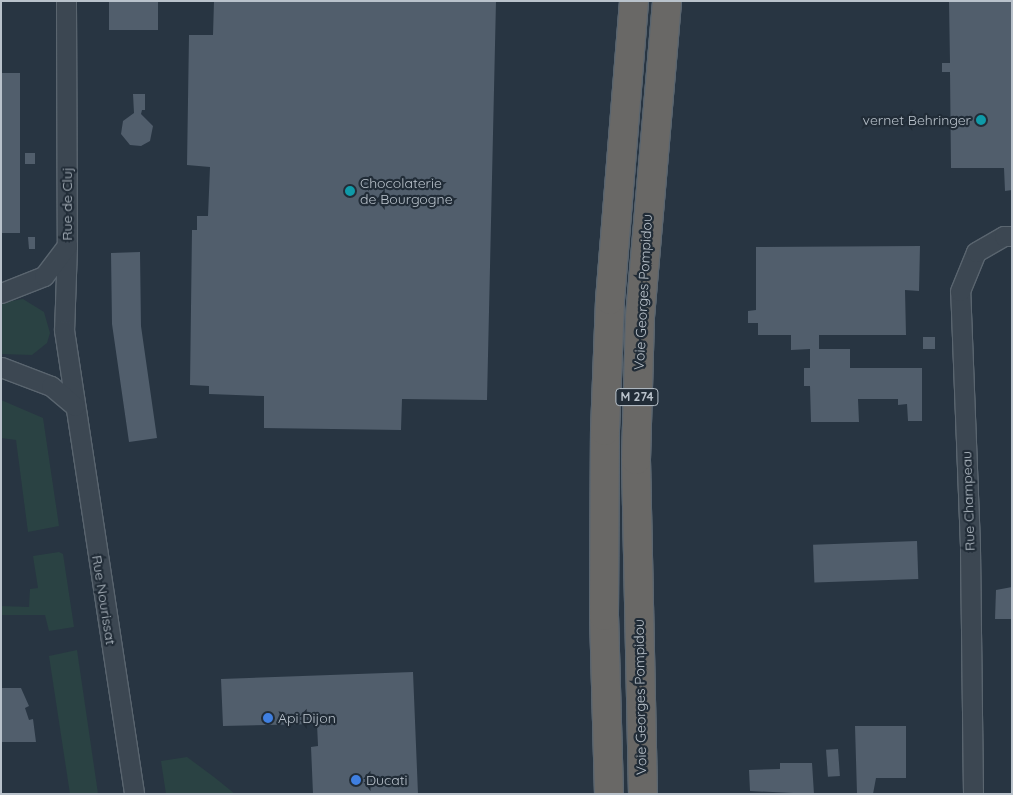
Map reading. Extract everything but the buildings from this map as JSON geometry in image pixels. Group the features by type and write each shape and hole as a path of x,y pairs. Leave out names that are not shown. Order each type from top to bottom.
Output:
{"highway":[{"name":"M 274","path":"610,794 604,616 605,431 610,300 634,1"},
{"name":"Voie Georges Pompidou","path":"643,794 636,460 640,317 667,1"},
{"path":"594,794 604,616"}],"street":[{"name":"Rue de Cluj","path":"66,1 68,246 64,330 75,406"},
{"name":"Rue Champeau","path":"974,794 970,546 960,291 976,252 1004,236 1012,236"},
{"path":"1,293 44,276 68,246"},
{"path":"1,367 51,386 75,406"},
{"name":"Rue Nourissat","path":"75,406 134,794"}],"green space":[{"path":"23,299 44,312 50,333 47,343 32,355 1,354 1,303"},
{"path":"1,400 43,418 59,526 28,532 16,440 1,438"},
{"path":"59,552 63,554 74,627 49,631 45,615 1,615 1,606 29,607 30,589 38,588 33,556"},
{"path":"77,650 98,794 70,794 49,656"},
{"path":"187,757 235,794 166,794 161,761"}],"place":[{"name":"vernet Behringer","path":"981,120"},
{"name":"Chocolaterie de Bourgogne","path":"350,191"},
{"name":"Api Dijon","path":"268,718"},
{"name":"Ducati","path":"356,780"}]}
